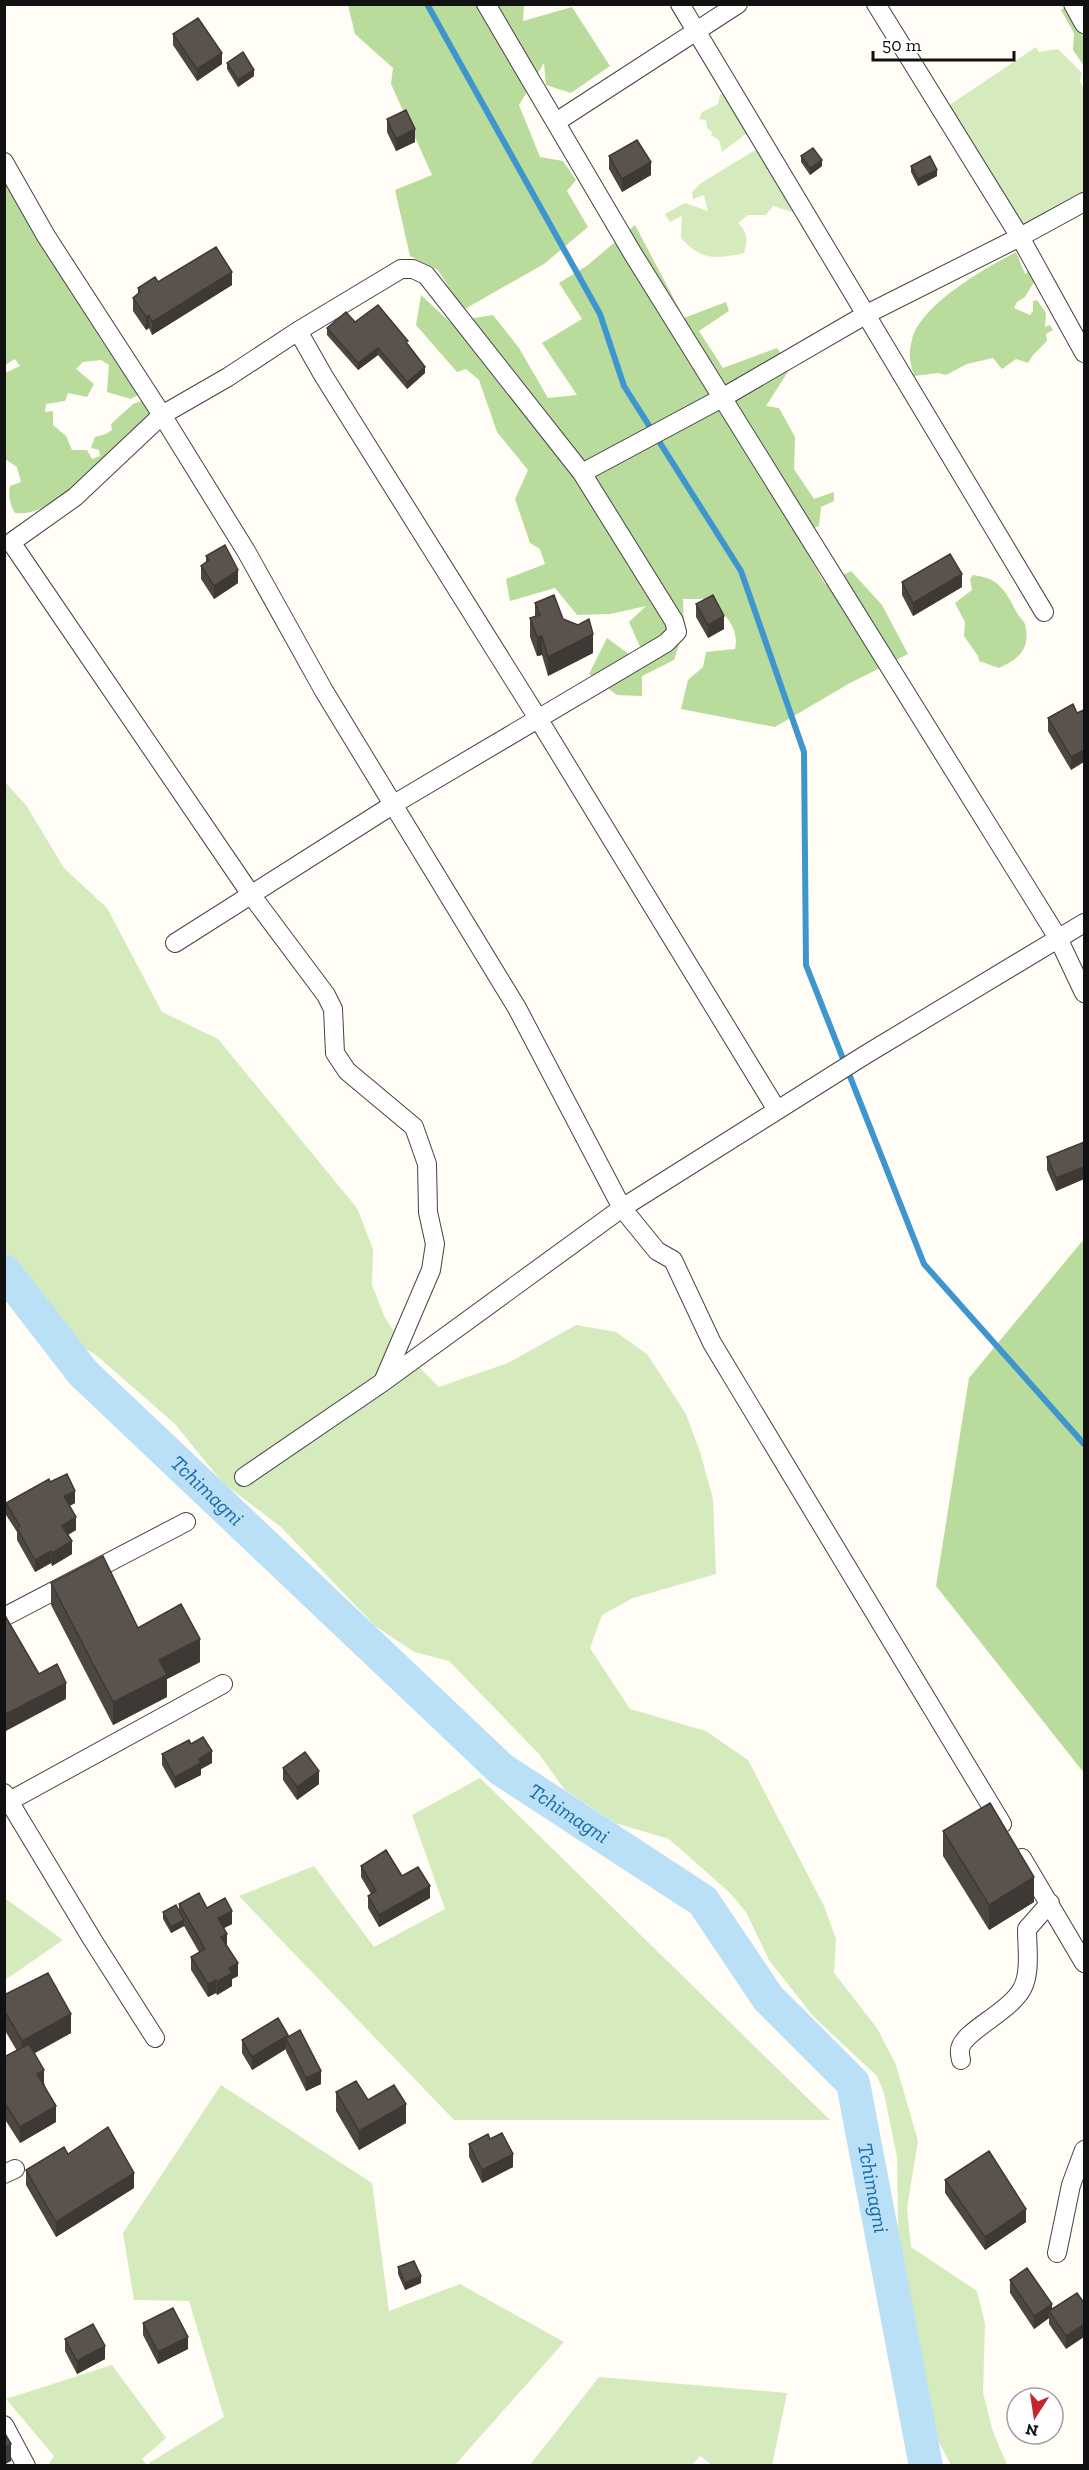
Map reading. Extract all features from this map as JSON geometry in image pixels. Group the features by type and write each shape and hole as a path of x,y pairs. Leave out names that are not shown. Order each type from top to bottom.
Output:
{"street":[{"path":"486,4 633,254 1058,938 1084,993"},
{"path":"680,4 1044,612"},
{"path":"556,122 738,4"},
{"path":"876,4 1020,237 1084,353"},
{"path":"1072,4 1084,24"},
{"path":"4,162 46,236 162,415 246,551 324,691 517,1008 622,1208 657,1251 673,1260 712,1343 1084,1963"},
{"path":"582,472 722,398 865,315 1084,202"},
{"path":"175,943 252,896 394,804 666,643 677,632 674,621 582,472 426,275 413,269 401,269 298,331 228,377 162,415 75,497 14,538 13,545 252,896 326,995 333,1009 335,1053 347,1071 414,1127 424,1150 427,1164 428,1212 435,1244 431,1270 383,1382"},
{"path":"298,331 329,385 539,720 777,1110"},
{"path":"244,1477 383,1382 622,1208 777,1110 1084,923"},
{"path":"4,1617 186,1522"},
{"path":"155,2038 6,1800 223,1684"},
{"path":"961,2060 960,2048 965,2039 1004,2010 1022,1989 1027,1973 1027,1929 1050,1903"},
{"path":"1057,2253 1071,2185 1084,2150"},
{"path":"4,2425 26,2466"}],"green space":[{"path":"348,5 524,5 523,21 572,7 610,66 571,93 546,85 544,63 519,105 540,157 563,161 576,180 567,191 588,227 544,264 463,310 438,270 410,256 395,190 432,175 391,84 393,68 355,34"},
{"path":"1068,5 1084,5 1084,66 1073,50 1074,33 1061,10"},
{"path":"1036,47 1039,52 1058,49 1082,73 1080,81 1084,89 1084,197 1022,232 945,108"},
{"path":"728,93 747,133 722,152 719,140 711,135 712,132 707,128 706,120 699,119 702,112 718,104 720,95"},
{"path":"757,149 803,193 795,213 773,206 766,215 748,215 738,223 746,236 744,253 717,257 696,251 681,238 682,216 670,222 665,214 685,203 708,211 704,195 693,199 692,192 701,183"},
{"path":"4,171 100,338 139,394 131,399 107,392 109,365 101,360 83,362 76,369 94,384 87,397 68,393 65,401 46,404 45,412 53,411 53,425 66,436 72,450 87,450 92,459 100,456 99,450 91,448 95,437 112,430 111,424 133,404 144,400 156,413 110,459 70,492 32,512 15,513 10,500 10,486 21,482 17,467 5,459 5,373 20,366 15,359 5,365"},
{"path":"635,225 684,318 726,302 729,311 699,331 723,368 777,348 791,367 766,406 779,408 795,437 794,469 814,499 834,492 834,501 821,507 819,526 797,535 825,584 851,571 882,605 908,654 850,683 775,727 681,709 688,680 703,667 706,652 735,649 733,627 708,599 683,599 684,630 674,660 642,676 642,696 617,695 589,674 607,638 634,658 641,649 629,622 646,606 610,614 577,615 555,588 510,601 506,579 545,564 540,549 530,543 515,499 528,470 497,432 479,380 466,369 457,372 416,325 421,295 450,322 493,315 519,348 548,398 577,395 542,343 582,319 559,283 588,265"},
{"path":"1016,252 1025,274 1032,268 1037,277 1025,297 1017,302 1014,308 1030,315 1033,311 1033,301 1037,300 1046,313 1045,327 1050,325 1053,330 1046,334 1047,341 1028,363 1016,359 1002,369 993,358 967,364 946,375 938,373 914,376 910,358 912,340 917,327 927,314 955,289"},
{"path":"973,575 990,579 999,585 1025,624 1025,647 1018,657 999,668 979,661 964,636 965,622 955,603 972,590 970,579"},
{"path":"4,781 26,805 64,868 107,908 162,1012 218,1039 357,1208 373,1249 372,1285 385,1318 414,1362 439,1387 508,1363 576,1325 616,1332 647,1354 686,1414 700,1452 713,1499 716,1574 633,1598 602,1615 590,1648 630,1709 706,1731 748,1760 824,1906 836,1939 834,1973 877,2028 896,2065 918,2141 907,2208 911,2247 977,2291 985,2324 983,2393 992,2429 1007,2465 951,2465 935,2435 899,2276 897,2157 884,2093 877,2076 813,2016 769,1960 746,1912 729,1892 669,1839 615,1823 565,1790 539,1754 449,1661 414,1652 374,1625 281,1527 223,1483 174,1423 96,1355 5,1301"},
{"path":"1084,1239 1084,1773 936,1586 969,1378"},
{"path":"480,1778 830,2120 454,2120 239,1896 314,1866 374,1947 445,1909 412,1815"},
{"path":"6,1899 63,1940 5,1980 4,1900"},
{"path":"221,2085 372,2183 389,2311 460,2284 564,2342 455,2465 151,2466 149,2463 224,2417 189,2301 134,2300 123,2233"},
{"path":"112,2365 166,2438 142,2459 147,2465 48,2465 54,2456 6,2399"},
{"path":"599,2377 787,2393 772,2465 712,2465 700,2456 692,2465 530,2465"}],"building":[{"path":"198,18 222,53 197,69 173,34"},
{"path":"243,52 254,70 238,80 227,63"},
{"path":"406,110 415,129 396,139 387,119"},
{"path":"637,140 651,162 622,179 609,156"},
{"path":"813,148 822,160 810,168 801,156"},
{"path":"930,156 937,170 918,179 911,166"},
{"path":"216,247 232,272 152,322 149,315 146,317 133,298 140,292 138,288 155,277 158,282"},
{"path":"378,305 408,341 406,342 425,367 407,382 378,348 358,363 327,328 346,312 355,322"},
{"path":"225,545 238,570 214,586 201,566 209,560 206,556"},
{"path":"950,554 962,574 913,603 902,582"},
{"path":"554,595 563,619 578,625 589,619 593,634 548,657 542,636 537,637 530,618 540,615 535,603"},
{"path":"713,595 724,616 708,625 696,604"},
{"path":"1073,704 1077,713 1084,710 1084,750 1071,757 1048,718"},
{"path":"1084,1142 1084,1167 1056,1178 1047,1157"},
{"path":"67,1474 75,1491 64,1496 76,1517 62,1526 72,1541 35,1560 17,1528 20,1526 6,1503 49,1479 50,1482"},
{"path":"103,1556 138,1628 181,1604 200,1639 159,1660 167,1675 113,1702 51,1583"},
{"path":"4,1614 39,1674 57,1664 66,1683 4,1715"},
{"path":"203,1737 212,1751 199,1759 201,1763 175,1777 162,1754 189,1740 191,1744"},
{"path":"305,1752 319,1771 297,1787 283,1768"},
{"path":"990,1803 1034,1877 989,1905 943,1831"},
{"path":"386,1850 402,1876 418,1867 430,1886 379,1915 368,1896 376,1891 361,1866"},
{"path":"199,1893 207,1908 225,1898 232,1911 218,1918 227,1934 221,1937 238,1963 229,1968 232,1973 217,1982 216,1980 208,1984 191,1957 205,1949 179,1904"},
{"path":"176,1905 184,1920 171,1927 163,1912"},
{"path":"48,1973 71,2014 22,2041 4,2010 4,1995"},
{"path":"278,2018 288,2035 252,2057 242,2040"},
{"path":"300,2030 321,2071 306,2078 286,2038"},
{"path":"29,2044 44,2070 37,2074 56,2106 20,2127 4,2102 4,2057"},
{"path":"356,2081 368,2100 394,2085 406,2104 359,2131 336,2092"},
{"path":"108,2127 134,2173 56,2222 26,2170 64,2147 68,2154"},
{"path":"502,2133 513,2154 482,2170 469,2144 488,2134 490,2139"},
{"path":"989,2151 1026,2209 985,2237 945,2180"},
{"path":"414,2261 421,2276 405,2283 398,2267"},
{"path":"1027,2268 1052,2304 1034,2316 1010,2280"},
{"path":"1077,2293 1084,2303 1084,2324 1066,2336 1049,2311"},
{"path":"173,2308 188,2337 158,2352 143,2323"},
{"path":"93,2324 105,2346 77,2361 65,2339"},
{"path":"4,2432 11,2444 4,2447"}],"waterway":[{"path":"427,4 600,314 624,386 741,571 804,752 806,965 924,1264 1084,1444"},
{"name":"Tchimagni","path":"4,1271 83,1373 501,1769 703,1901 768,1998 853,2083 926,2466"}]}
